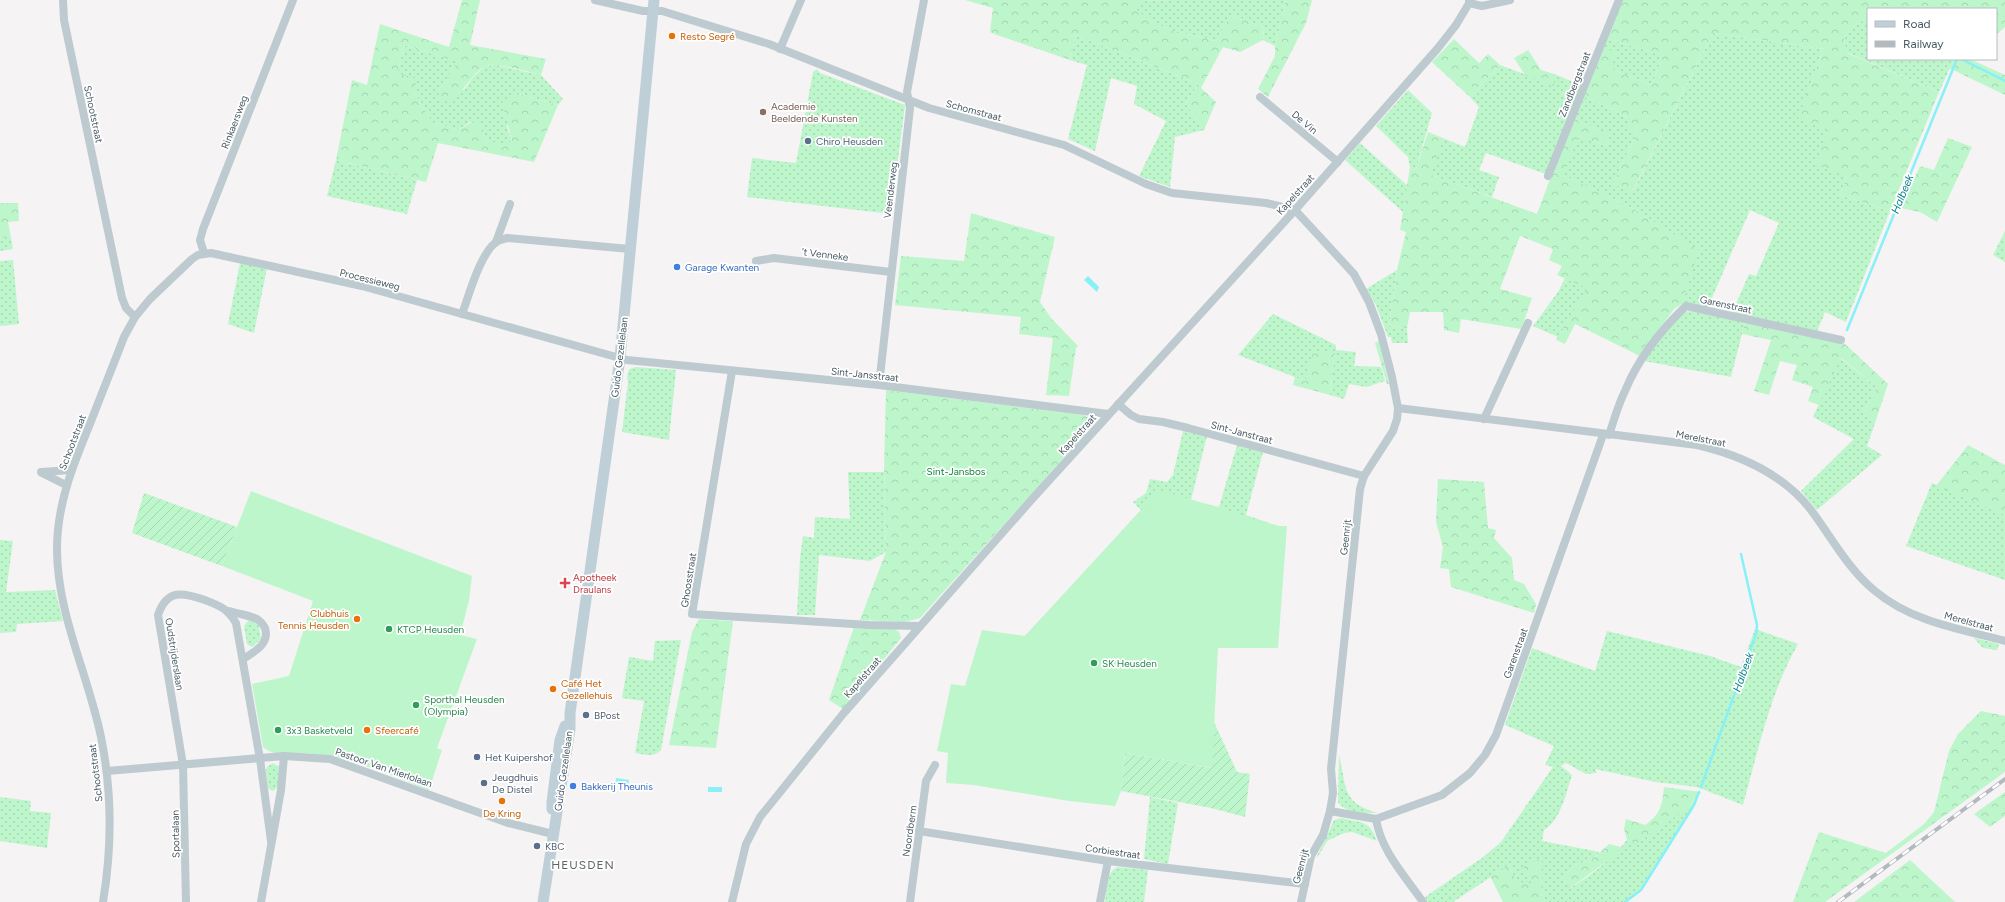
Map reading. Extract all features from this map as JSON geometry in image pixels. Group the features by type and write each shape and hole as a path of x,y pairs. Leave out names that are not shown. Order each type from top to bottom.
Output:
{"main road":[{"name":"Guido Gezellelaan","path":"543,902 569,737 570,713 620,358 653,6"}],"street":[{"name":"Schootstraat","path":"63,0 64,20 122,298 126,308 134,317 124,337 71,470 66,485 58,531 59,577 64,607 101,736 107,771 110,820 107,877 103,902"},
{"name":"Rinkaersweg","path":"204,253 200,240 203,229 293,0"},
{"name":"Schomstraat","path":"595,0 643,11 653,6 662,11 780,49 909,101 958,117 1064,144 1146,184 1172,193 1266,203 1295,210"},
{"path":"780,49 801,0"},
{"name":"Veenderweg","path":"878,385 910,108 907,92 924,0"},
{"path":"1470,1 1482,6 1510,0"},
{"name":"Zandbergstraat","path":"1548,176 1619,0"},
{"name":"Kapelstraat","path":"732,902 746,844 760,818 843,714 1108,414 1338,162 1438,48 1456,25 1470,1"},
{"name":"De Vin","path":"1260,97 1338,162"},
{"path":"462,314 481,264 496,242 510,204"},
{"name":"Geenrijt","path":"1295,210 1354,274 1369,302 1381,334 1398,408 1397,419 1393,431 1364,476 1360,489 1331,769 1333,793 1330,811 1322,835 1311,856 1301,902"},
{"path":"496,242 507,238 630,249"},
{"path":"134,317 142,307 192,259 204,253"},
{"name":"Processieweg","path":"204,253 211,253 362,286 620,358"},
{"name":"'t Venneke","path":"756,261 774,258 891,272"},
{"name":"Garenstraat","path":"1330,811 1376,819 1442,795 1470,773 1485,755 1498,730 1606,435 1625,391 1640,360 1669,322 1686,306 1841,340"},
{"path":"1484,419 1528,323"},
{"name":"Sint-Jansstraat","path":"620,358 732,371 878,385 1108,414"},
{"name":"Ghoosstraat","path":"732,371 692,614 869,625 920,626"},
{"name":"Sint-Janstraat","path":"1118,404 1131,415 1139,419 1182,426 1364,476"},
{"name":"Merelstraat","path":"1398,408 1606,435 1697,445 1729,454 1757,466 1780,482 1802,501 1811,510 1850,565 1862,579 1888,601 1929,621 2005,641"},
{"path":"66,485 41,472 71,470"},
{"name":"Oudstrijderslaan","path":"183,765 158,615 162,604 174,594 182,593 220,606 229,612 259,620 265,628 266,637 262,646 243,659"},
{"path":"229,612 236,622 243,659 260,758 271,841"},
{"path":"261,902 281,790 284,756"},
{"name":"Pastoor Van Mierlolaan","path":"107,771 284,756 312,756 342,762 508,823 553,831"},
{"name":"Sportalaan","path":"183,765 186,902"},
{"name":"Noordberm","path":"910,902 926,781 935,765"},
{"path":"1376,819 1378,834 1384,846 1423,902"},
{"name":"Corbiestraat","path":"919,831 1108,861 1305,884"},
{"path":"1100,902 1108,861"}],"green space":[{"path":"462,0 480,0 470,45 546,59 541,75 503,66 489,65 479,70 475,74 453,102 440,100 438,91 458,62 404,45 397,73 417,79 414,92 432,122 458,130 474,121 482,126 486,141 505,144 512,141 502,102 519,94 558,105 534,162 438,143 426,182 336,160 352,80 367,85 380,24 449,47"},
{"path":"965,0 1172,0 1139,1 1137,10 1145,17 1164,27 1216,41 1231,14 1264,28 1263,40 1240,52 1223,47 1201,88 1216,102 1204,130 1186,104 1198,84 1076,35 1070,60 997,35 990,32 993,8"},
{"path":"1286,0 1275,46 1263,40 1264,28 1231,14 1216,41 1164,27 1144,17 1136,10 1139,1"},
{"path":"1286,0 1312,0 1306,23 1268,97 1258,89 1275,56 1275,46"},
{"path":"1617,0 2005,0 2005,27 1997,34 1997,8 1867,8 1867,18 1854,26 1844,39 1847,53 1939,92 1890,211 1840,195 1847,177 1816,164 1828,130 1798,119 1823,49 1713,33 1632,192 1613,184 1637,132 1626,129 1630,118 1583,96 1603,48 1617,52 1611,69 1652,85 1663,55 1604,38"},
{"path":"1867,18 1867,60 1954,60 1939,92 1846,52 1844,39 1854,26"},
{"path":"1713,33 1823,49 1799,118 1828,130 1847,177 1840,195 1890,211 1846,322 1825,312 1817,332 1732,313 1749,274 1756,276 1779,223 1750,210 1708,307 1682,304 1698,250 1627,205 1562,175 1579,136 1606,146 1610,135 1573,118 1583,96 1630,118 1637,132 1613,184 1633,191"},
{"path":"1076,35 1198,84 1186,104 1204,130 1175,137 1170,187 1139,176 1166,121 1134,104 1137,86 1111,78 1095,151 1068,139 1087,65 1070,60"},
{"path":"1604,38 1663,55 1652,85 1611,69 1603,48"},
{"path":"1454,39 1479,63 1488,54 1500,65 1470,97 1432,62"},
{"path":"404,45 459,62 438,91 464,90 473,77 485,66 496,65 541,75 563,99 558,105 519,94 507,127 512,141 505,145 486,141 482,126 470,122 458,130 432,122 414,92 397,73"},
{"path":"1528,50 1541,70 1554,74 1554,86 1525,75 1514,58"},
{"path":"1953,60 1972,60 2005,75 2005,95 1949,68"},
{"path":"1500,65 1554,85 1554,74 1581,85 1546,174 1486,153 1479,170 1499,177 1492,197 1430,175 1443,138 1465,147 1479,107 1470,97"},
{"path":"817,69 820,73 905,105 891,214 747,197 752,158 796,163 813,72"},
{"path":"1408,90 1432,113 1416,169 1410,167 1408,157 1376,126"},
{"path":"1573,118 1610,135 1606,146 1579,136 1563,175 1627,205 1699,250 1682,304 1674,309 1640,356 1575,324 1565,344 1556,340 1587,288 1557,275 1562,266 1549,260 1553,249 1520,236 1500,289 1532,298 1521,329 1461,319 1459,333 1444,330 1443,312 1410,312 1407,328 1389,326 1397,270 1406,232 1400,230 1410,167 1416,169 1428,132 1443,138 1431,175 1537,214"},
{"path":"1948,138 1972,147 1937,222 1920,212 1901,208 1920,166 1934,170"},
{"path":"1360,143 1408,186 1403,212 1345,160"},
{"path":"336,160 417,180 407,214 327,196"},
{"path":"0,203 18,203 19,221 8,222 11,237 0,238"},
{"path":"971,213 1055,237 1040,302 1051,318 1078,346 1076,348 1069,396 1046,395 1053,338 1019,334 1021,317 895,305 901,256 964,261"},
{"path":"2005,231 2005,262 1993,255"},
{"path":"11,237 13,249 0,251 0,238"},
{"path":"13,260 19,324 0,326 0,261"},
{"path":"240,263 267,268 254,333 228,324"},
{"path":"1397,270 1389,326 1407,328 1408,343 1392,343 1391,337 1388,337 1375,303 1366,289"},
{"path":"1565,278 1588,288 1558,337 1533,326 1558,292"},
{"path":"1689,311 1745,322 1731,377 1644,361 1678,315"},
{"path":"1273,314 1336,345 1336,350 1356,352 1354,366 1381,367 1385,381 1366,387 1349,384 1344,399 1330,395 1335,352 1305,381 1238,355"},
{"path":"1745,322 1845,344 1888,384 1875,423 1863,414 1877,387 1841,358 1819,405 1808,401 1813,387 1792,380 1797,365 1780,361 1769,395 1754,391 1771,340 1742,334"},
{"path":"1379,341 1389,384 1387,384 1375,343"},
{"path":"1335,352 1330,395 1293,385 1295,377 1305,381 1313,353"},
{"path":"1840,358 1877,387 1863,414 1875,423 1867,446 1882,455 1817,510 1801,491 1854,439 1813,417"},
{"path":"636,367 676,370 669,440 622,432 628,382 627,376 629,369"},
{"name":"Sint-Jansbos","path":"886,390 1083,415 1088,417 1090,422 1085,434 920,618 905,622 860,620 886,552 884,472"},
{"path":"1183,431 1207,436 1191,500 1219,507 1237,445 1263,452 1246,515 1278,526 1287,526 1025,636 1141,510 1133,502 1146,493 1150,479 1167,482 1173,475"},
{"path":"1968,445 2005,465 2005,515 1936,486"},
{"path":"848,472 884,472 886,552 870,561 819,555 815,615 797,615 800,558 803,536 814,538 815,517 850,519"},
{"path":"1438,479 1484,482 1488,528 1496,530 1494,538 1512,558 1514,580 1524,584 1536,604 1534,613 1451,587 1449,569 1440,568 1443,547 1436,522"},
{"path":"1932,483 2005,515 2005,580 1906,546"},
{"name":"SK Heusden","path":"1160,490 1278,526 1287,526 1278,648 1218,648 1212,768 1125,753 1121,791 1115,806 1069,801 974,785 946,783 948,753 937,751 951,684 965,686 982,630 1025,636"},
{"path":"251,491 472,576 469,601 460,635 477,639 437,748 442,750 429,790 344,759 314,754 280,754 263,747 252,684 289,676 313,601 222,566"},
{"path":"144,493 237,527 222,566 132,533"},
{"path":"0,540 13,541 6,592 55,590 63,621 17,624 16,632 0,633"},
{"path":"699,619 733,621 716,748 669,745 692,632"},
{"path":"251,620 259,626 261,639 252,647 247,644 244,626"},
{"path":"854,627 895,629 899,632 901,638 843,709 829,700"},
{"path":"1755,629 1798,644 1788,663 1772,702 1743,805 1697,787 1656,782 1595,769 1597,773 1586,774 1566,763 1561,766 1572,775 1559,813 1550,826 1544,830 1542,841 1600,852 1593,859 1575,865 1562,878 1569,889 1600,867 1614,855 1627,840 1637,843 1697,799 1639,891 1625,902 1546,902 1543,897 1541,858 1532,886 1516,881 1509,865 1453,902 1428,902 1425,897 1482,858 1501,842 1553,767 1545,765 1554,746 1505,725 1532,648 1595,671 1607,631 1710,656 1741,667"},
{"path":"1974,638 1999,644 1997,650 1983,648"},
{"path":"681,640 661,750 652,755 635,753 644,701 622,698 629,657 653,661 655,641"},
{"path":"1981,711 2005,716 2005,772 1825,902 1793,902 1819,832 1886,853 1924,824 1934,812 1949,751 1958,734"},
{"path":"1214,722 1237,772 1250,774 1245,817 1211,808 1121,791 1125,753 1211,768"},
{"path":"1339,755 1345,785 1352,799 1366,809 1378,813 1351,811 1346,809 1338,802"},
{"path":"273,763 279,767 278,787 273,791 268,788 266,772 267,767"},
{"path":"1664,787 1701,792 1681,812 1644,839 1637,843 1627,840 1624,829 1626,819 1645,825 1650,821 1660,809"},
{"path":"2005,792 2005,816 1990,827 1974,814"},
{"path":"0,797 31,801 30,811 51,813 47,848 0,841"},
{"path":"1150,797 1178,803 1168,864 1144,859"},
{"path":"1342,818 1360,822 1368,826 1377,841 1352,832 1344,833 1327,841 1316,858 1334,820"},
{"path":"1609,844 1621,847 1614,856 1569,889 1562,878 1575,865 1593,859"},
{"path":"1542,858 1543,897 1546,902 1503,902 1490,876 1509,865 1516,881 1532,885 1523,866"},
{"path":"1910,860 1955,902 1854,902"},
{"path":"1118,867 1148,870 1144,902 1105,902 1109,877 1114,869"}],"water":[{"path":"1088,276 1099,287 1097,292 1084,280"},
{"path":"616,778 629,780 628,786 615,784"},
{"path":"708,787 722,787 722,792 708,792"}],"waterway":[{"name":"Halbeek","path":"1847,330 1957,60"},
{"name":"Halbeek","path":"1963,60 2005,81"},
{"name":"Halbeek","path":"1701,787 1756,634 1757,625 1741,554"},
{"name":"Halbeek","path":"1625,902 1641,890 1694,805 1699,792"}],"railway":[{"path":"1838,902 2005,779"}],"place":[{"name":"Resto Segré","path":"672,36"},
{"name":"Academie Beeldende Kunsten","path":"763,112"},
{"name":"Chiro Heusden","path":"808,141"},
{"name":"Garage Kwanten","path":"677,267"},
{"name":"Apotheek Draulans","path":"565,583"},
{"name":"Clubhuis Tennis Heusden","path":"357,619"},
{"name":"KTCP Heusden","path":"389,629"},
{"name":"SK Heusden","path":"1094,663"},
{"name":"Café Het Gezellehuis","path":"553,689"},
{"name":"Sporthal Heusden (Olympia)","path":"416,705"},
{"name":"BPost","path":"586,715"},
{"name":"3x3 Basketveld","path":"278,730"},
{"name":"Sfeercafé","path":"367,730"},
{"name":"Het Kuipershof","path":"477,757"},
{"name":"Jeugdhuis De Distel","path":"484,783"},
{"name":"Bakkerij Theunis","path":"573,786"},
{"name":"De Kring","path":"502,801"},
{"name":"KBC","path":"537,846"}],"district":[{"name":"HEUSDEN","path":"583,865"}]}
